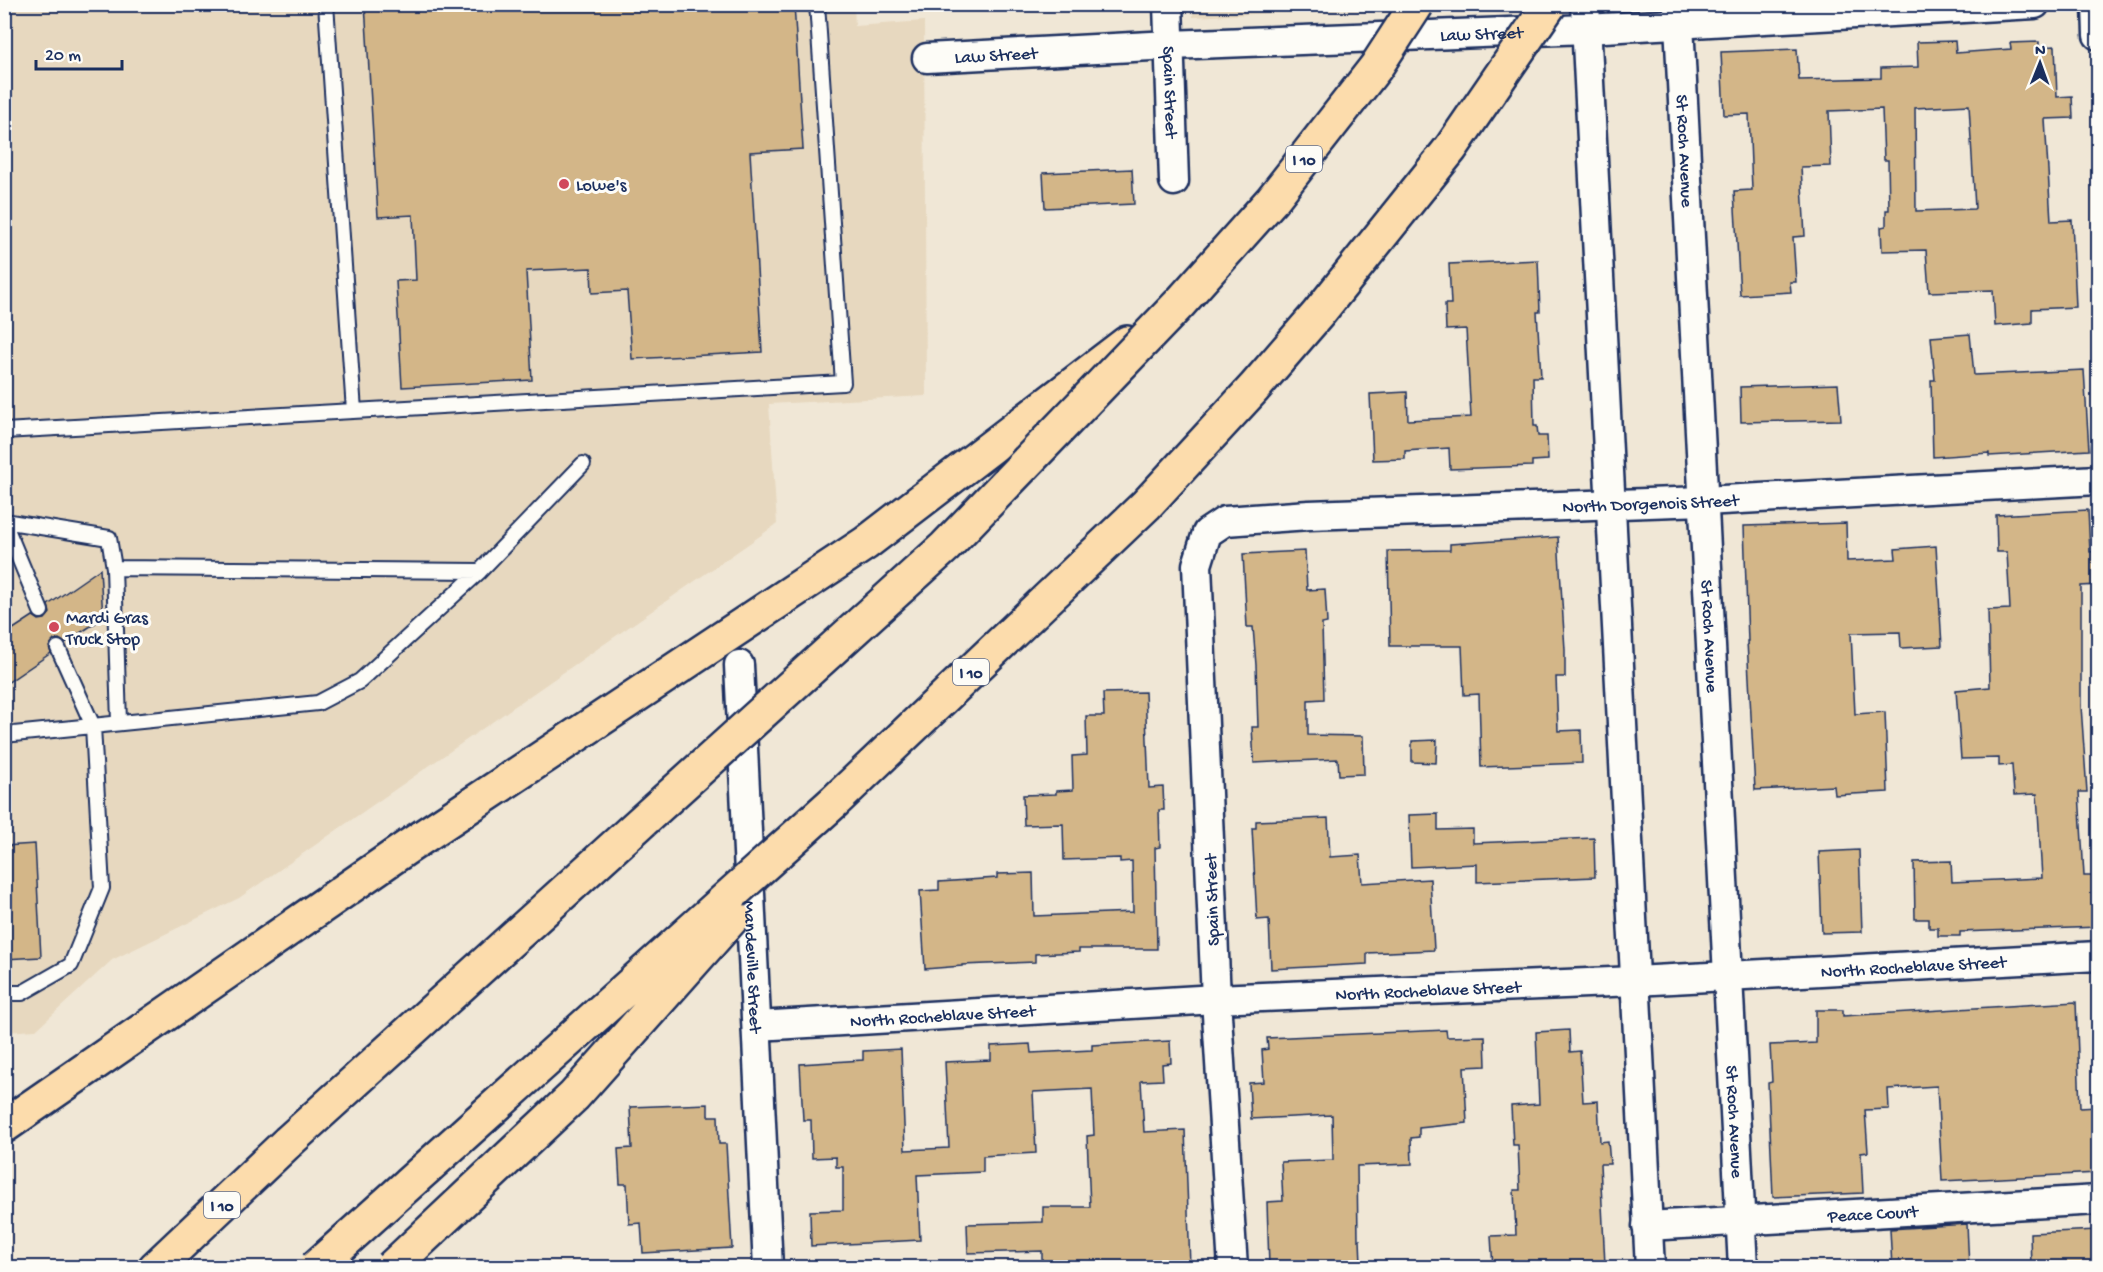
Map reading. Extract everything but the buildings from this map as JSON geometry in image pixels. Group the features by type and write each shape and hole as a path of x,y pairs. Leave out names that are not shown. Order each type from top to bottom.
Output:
{"highway":[{"name":"I 10","path":"155,1268 297,1134 945,547 1180,303 1272,201 1376,67 1417,4"},
{"name":"I 10","path":"315,1268 835,801 1146,505 1254,388 1318,314 1451,148 1550,4"},
{"path":"4,1126 406,848 866,543 1180,303"},
{"path":"391,1268 574,1096 835,801"}],"street":[{"name":"Spain Street","path":"1168,4 1174,181"},
{"name":"Law Street","path":"927,58 1170,45 1586,17 2035,4"},
{"path":"2097,4 2098,35"},
{"name":"St Roch Avenue","path":"1679,14 1743,1268"},
{"path":"1586,17 1650,1268"},
{"name":"North Dorgenois Street","path":"1207,533 1225,521 1309,515 1704,501 2098,480"},
{"name":"Spain Street","path":"1207,533 1197,565 1216,999 1233,1268"},
{"name":"Mandeville Street","path":"739,665 768,1268"},
{"name":"North Rocheblave Street","path":"757,1026 1216,999 1635,981 2098,956"},
{"name":"Peace Court","path":"1647,1226 2098,1200"}],"lane":[{"path":"326,4 354,411"},
{"path":"4,431 843,383 817,4"},
{"path":"4,735 318,703 360,681 480,571 583,464"},
{"path":"4,522 109,538 114,568 119,722"},
{"path":"4,522 40,611"},
{"path":"114,568 480,571"},
{"path":"4,993 22,993 71,965 102,888 93,726 58,648"}],"shaded area":[{"path":"854,4 855,26 924,21 926,396 769,404 777,524 239,898 112,960 36,1030 5,1032 4,5"},
{"path":"1193,4 1340,5 1337,10 1193,17"}],"place":[{"name":"Lowe's","path":"564,184"},
{"name":"Mardi Gras Truck Stop","path":"54,627"}]}
